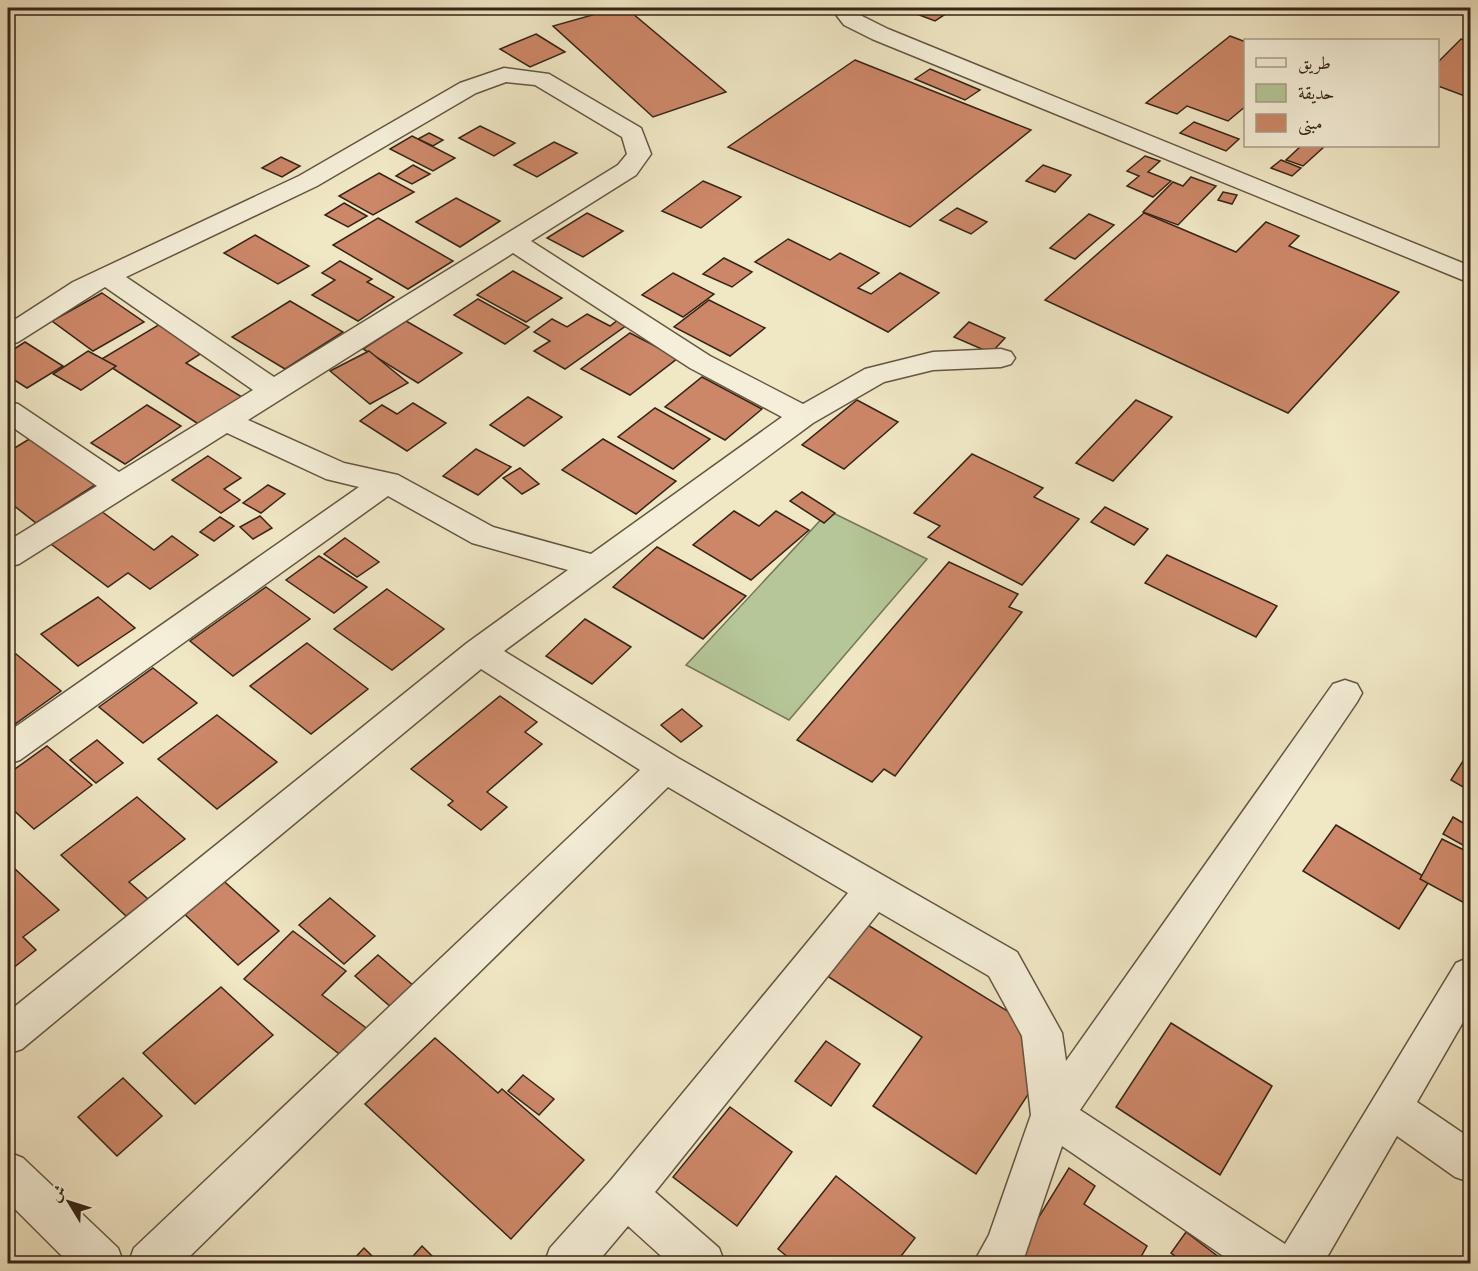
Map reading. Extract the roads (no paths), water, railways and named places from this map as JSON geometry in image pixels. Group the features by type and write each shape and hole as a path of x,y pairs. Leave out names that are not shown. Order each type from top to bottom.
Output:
{"street":[{"path":"842,8 852,20 880,34 1470,275"},
{"path":"8,336 82,288 308,181 468,88 504,75 541,79 633,133 639,153 627,170 8,555"},
{"path":"513,240 700,362 803,416"},
{"path":"107,276 273,390"},
{"path":"8,1036 480,652 803,416 874,375 933,362 1001,358"},
{"path":"8,411 118,486"},
{"path":"224,420 337,472 387,482 483,535 597,567"},
{"path":"8,750 387,482"},
{"path":"480,652 665,768 1003,964 1042,1033 1052,1115 1275,1263"},
{"path":"995,1263 1006,1248 1052,1115 1345,693"},
{"path":"150,1263 665,768"},
{"path":"566,1263 626,1195 874,890"},
{"path":"1298,1263 1470,975"},
{"path":"1391,1108 1470,1162"},
{"path":"8,1173 102,1263"},
{"path":"626,1195 703,1263"}]}
